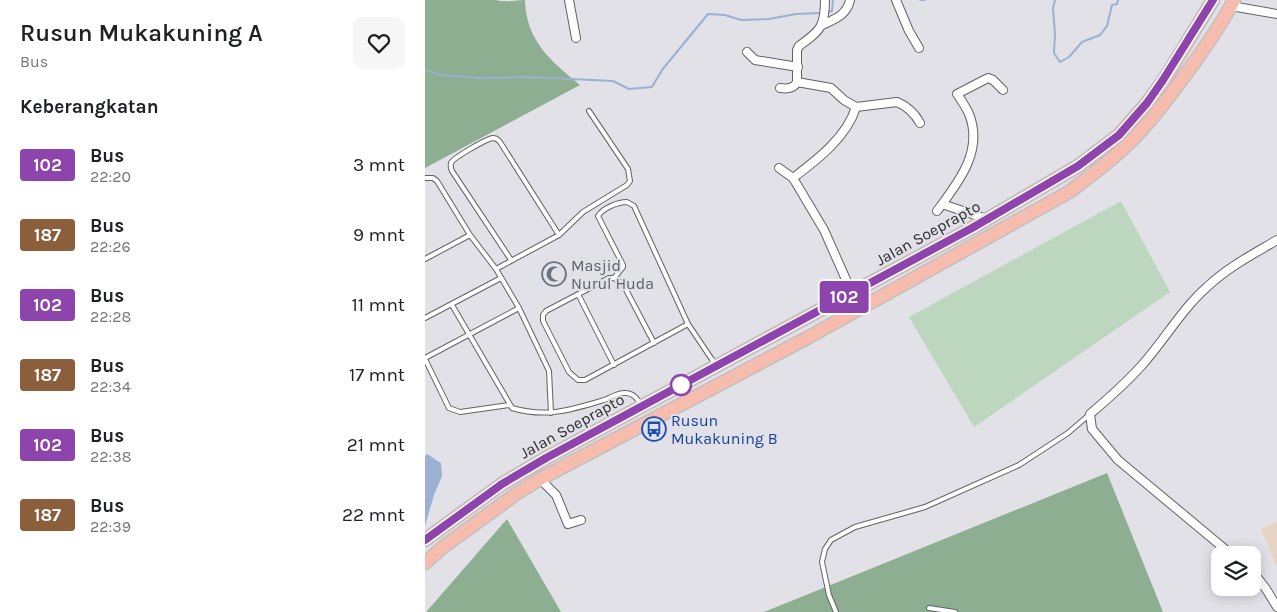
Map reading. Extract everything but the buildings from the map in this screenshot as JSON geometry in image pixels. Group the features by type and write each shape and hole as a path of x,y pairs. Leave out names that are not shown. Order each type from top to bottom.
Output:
{"highway":[{"name":"Jalan Soeprapto","path":"425,540 502,484 546,458 987,220 1078,166 1119,135 1147,103 1213,0"},
{"name":"Jalan Soeprapto","path":"425,563 443,547 540,479 807,338 1069,192 1127,146 1163,106 1211,40 1233,3"}],"street":[{"path":"569,0 576,38"},
{"path":"780,88 795,86 797,82 798,48 818,32 823,22 825,0"},
{"path":"823,22 844,14 850,0"},
{"path":"896,0 909,31 919,48"},
{"path":"1233,3 1277,14"},
{"path":"747,52 755,60 798,67"},
{"path":"937,211 959,182 969,163 973,141 973,126 969,112 957,94 988,78 993,80 1003,90"},
{"path":"797,82 831,88 844,100 856,107 897,102 916,116 920,123"},
{"path":"793,178 812,164 840,135 852,118 856,107"},
{"path":"779,168 793,178 831,242 852,293"},
{"path":"942,204 987,220"},
{"path":"1221,546 1118,460 1092,429 1090,414 1116,392 1144,363 1205,288 1225,271 1277,240"},
{"path":"540,479 556,495 568,524 581,520"},
{"path":"1261,582 1277,607"}],"lane":[{"path":"496,269 559,234 578,216 627,185 630,181 628,169 589,111"},
{"path":"511,260 451,172 450,166 452,162 459,156 489,140 497,139 559,234"},
{"path":"425,178 433,178 437,181 470,235 496,269 519,308 549,371 551,413"},
{"path":"614,278 623,265 598,216 617,204 627,202 634,206 688,324 716,366"},
{"path":"425,259 470,235"},
{"path":"425,318 501,278"},
{"path":"654,343 623,284 614,278 609,278 578,294 546,311 543,315 543,321 569,372 578,380 585,380 614,365 654,343 688,324"},
{"path":"578,294 614,365"},
{"path":"452,305 511,408 522,411 551,413 592,404 620,393 628,392 635,396 643,406"},
{"path":"509,405 472,412 460,412 449,408 425,359 519,308"},
{"path":"836,612 829,596 822,562 825,548 831,540 855,527 925,507 1019,465 1068,433 1090,414"},
{"path":"929,608 955,612"}],"shaded area":[{"path":"1277,522 1277,568 1261,529"}],"green space":[{"path":"425,0 525,0 526,14 535,39 550,58 580,85 425,168"},
{"path":"1121,201 1170,292 974,427 909,317"},
{"path":"1107,473 1163,612 764,612"},
{"path":"507,519 561,612 427,612 427,611"}],"water":[{"path":"427,454 441,463 442,476 425,526 425,456"}],"waterway":[{"path":"828,12 832,11 833,0"},
{"path":"920,0 925,0"},
{"path":"1055,0 1053,8 1054,53 1060,62 1069,57 1082,42 1100,35 1107,26 1112,5 1117,4 1118,0"},
{"path":"425,70 441,75 480,78 529,77 613,81 629,89 652,87 662,70 708,14 725,15 741,20 821,13"}],"bus line":[{"name":"102","path":"425,540 502,484 546,458 972,228 1078,166 1119,135 1147,103 1213,0"}],"place":[{"name":"Masjid Nurul Huda","path":"554,274"},
{"name":"Rusun Mukakuning B","path":"654,429"}]}
